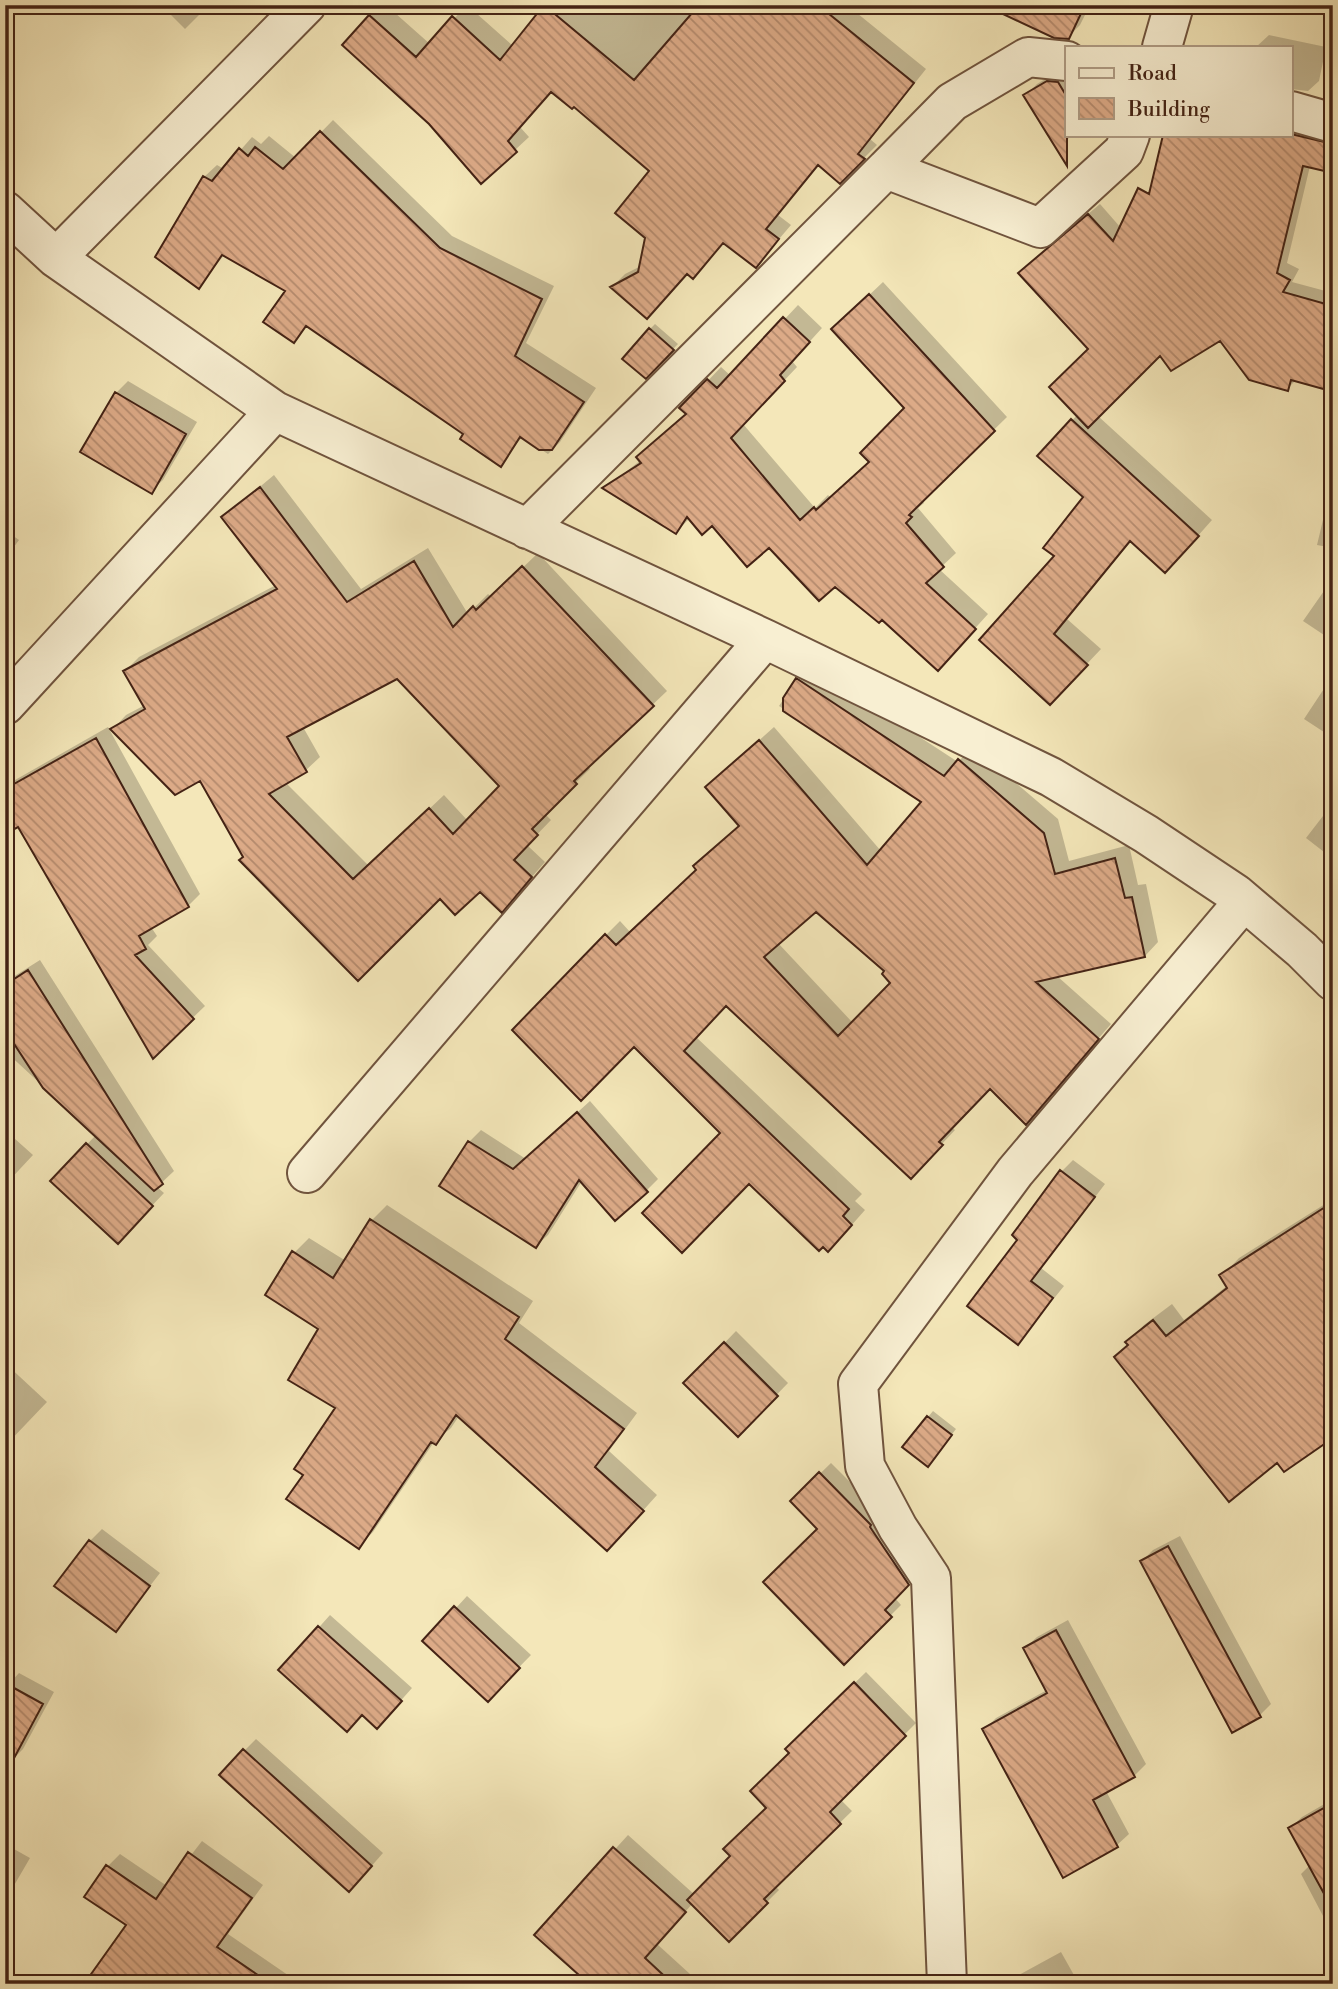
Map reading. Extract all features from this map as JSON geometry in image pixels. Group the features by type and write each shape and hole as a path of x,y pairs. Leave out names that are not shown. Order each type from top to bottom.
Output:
{"street":[{"path":"56,258 306,5"},
{"path":"1162,46 1174,5"},
{"path":"527,529 952,102 1028,57 1065,61"},
{"path":"1292,111 1333,123"},
{"path":"886,169 1040,228 1124,151 1130,136"},
{"path":"5,211 56,258 275,411 765,639 1051,777 1146,834 1244,901 1302,950 1333,981"},
{"path":"5,705 275,411"},
{"path":"307,1173 765,639"},
{"path":"947,1984 931,1578 898,1528 865,1466 858,1384 1016,1172 1244,901"}],"building":[{"path":"544,5 634,80 699,5 818,5 914,83 858,154 865,159 840,184 818,165 766,229 779,239 756,268 723,243 693,279 687,274 647,319 610,287 638,272 645,238 615,213 649,171 574,107 572,109 551,92 508,141 517,152 481,184 429,124 342,45 369,15 416,57 452,16 500,60"},
{"path":"984,5 1085,5 1069,39 1054,38"},
{"path":"1047,81 1058,82 1065,94 1067,166 1023,95"},
{"path":"320,131 440,248 542,299 515,356 584,402 552,450 539,450 520,437 501,467 460,439 463,434 306,326 294,343 263,322 285,291 222,255 199,289 155,257 203,176 212,181 239,148 248,156 255,147 283,169"},
{"path":"1292,134 1333,144 1333,173 1303,166 1277,273 1290,280 1283,292 1333,306 1333,370 1327,390 1291,380 1288,391 1249,380 1220,341 1171,371 1160,356 1088,428 1049,387 1088,349 1018,273 1088,214 1113,241 1138,188 1149,194 1163,136"},
{"path":"869,294 995,431 909,515 912,517 906,523 944,567 926,583 976,629 938,671 882,620 879,623 835,587 819,601 769,548 747,567 712,526 702,535 687,517 676,534 602,488 641,463 636,457 686,414 679,408 707,379 717,388 783,317 810,342 780,375 785,381 731,438 800,520 814,507 816,510 869,462 860,453 904,408 831,329"},
{"path":"649,328 674,350 646,379 622,359"},
{"path":"115,392 186,434 152,494 80,452"},
{"path":"1071,419 1199,536 1165,573 1130,541 1054,634 1088,665 1050,705 979,640 1054,556 1043,548 1083,497 1037,456"},
{"path":"260,487 347,602 414,561 453,627 473,606 476,610 522,566 654,706 574,781 577,784 532,829 538,835 514,860 532,877 502,913 480,892 455,915 440,899 358,981 239,860 243,857 200,781 175,795 110,729 145,709 123,671 277,589 221,517","holes":["397,679 499,786 453,834 429,808 353,879 269,794 307,772 287,737"]},
{"path":"796,678 944,776 958,759 1044,833 1055,874 1115,858 1125,898 1132,897 1145,957 1036,982 1099,1039 1026,1125 990,1089 939,1142 943,1145 911,1179 726,1006 684,1051 849,1209 843,1216 852,1225 828,1252 823,1247 819,1251 749,1184 682,1253 642,1213 720,1133 634,1047 581,1101 512,1030 605,934 616,945 696,870 693,866 739,826 705,787 759,740 867,865 921,802 783,711 783,698","holes":["816,912 884,971 882,974 890,983 838,1036 764,957"]},
{"path":"96,738 189,907 139,936 146,949 135,955 194,1019 153,1059 18,827 5,834 5,789"},
{"path":"28,970 163,1184 154,1191 43,1088 5,1030 5,985"},
{"path":"577,1112 648,1192 615,1221 579,1180 536,1248 439,1186 468,1141 513,1169"},
{"path":"86,1143 153,1206 118,1244 50,1181"},
{"path":"1060,1170 1095,1197 1031,1281 1053,1298 1018,1345 967,1306 1017,1240 1012,1235"},
{"path":"1333,1202 1333,1438 1284,1472 1277,1463 1229,1502 1114,1357 1128,1345 1125,1342 1153,1320 1166,1336 1227,1288 1219,1275"},
{"path":"370,1219 519,1317 505,1339 624,1429 595,1467 644,1511 607,1551 456,1415 436,1445 431,1442 359,1549 286,1499 303,1475 294,1469 335,1408 288,1380 318,1329 265,1295 292,1251 333,1278"},
{"path":"724,1342 778,1396 738,1437 683,1383"},
{"path":"927,1416 952,1435 928,1467 902,1447"},
{"path":"819,1472 871,1525 909,1585 885,1610 892,1617 844,1665 763,1582 817,1529 790,1501"},
{"path":"89,1540 150,1586 116,1632 54,1586"},
{"path":"1168,1546 1261,1717 1232,1733 1140,1561"},
{"path":"454,1606 520,1668 488,1702 422,1641"},
{"path":"318,1626 402,1701 377,1729 362,1715 347,1732 278,1670"},
{"path":"1056,1630 1135,1777 1093,1800 1118,1847 1063,1878 982,1729 1047,1693 1023,1648"},
{"path":"854,1682 906,1736 830,1812 841,1824 764,1899 768,1903 729,1942 687,1900 730,1856 723,1849 766,1808 750,1791 789,1753 785,1749"},
{"path":"5,1683 43,1704 5,1775"},
{"path":"243,1749 372,1866 349,1892 219,1775"},
{"path":"1333,1803 1333,1910 1288,1828"},
{"path":"613,1847 686,1912 645,1958 673,1984 589,1984 534,1935"},
{"path":"188,1852 252,1898 217,1947 271,1984 84,1984 126,1925 84,1897 106,1865 156,1899"}]}
